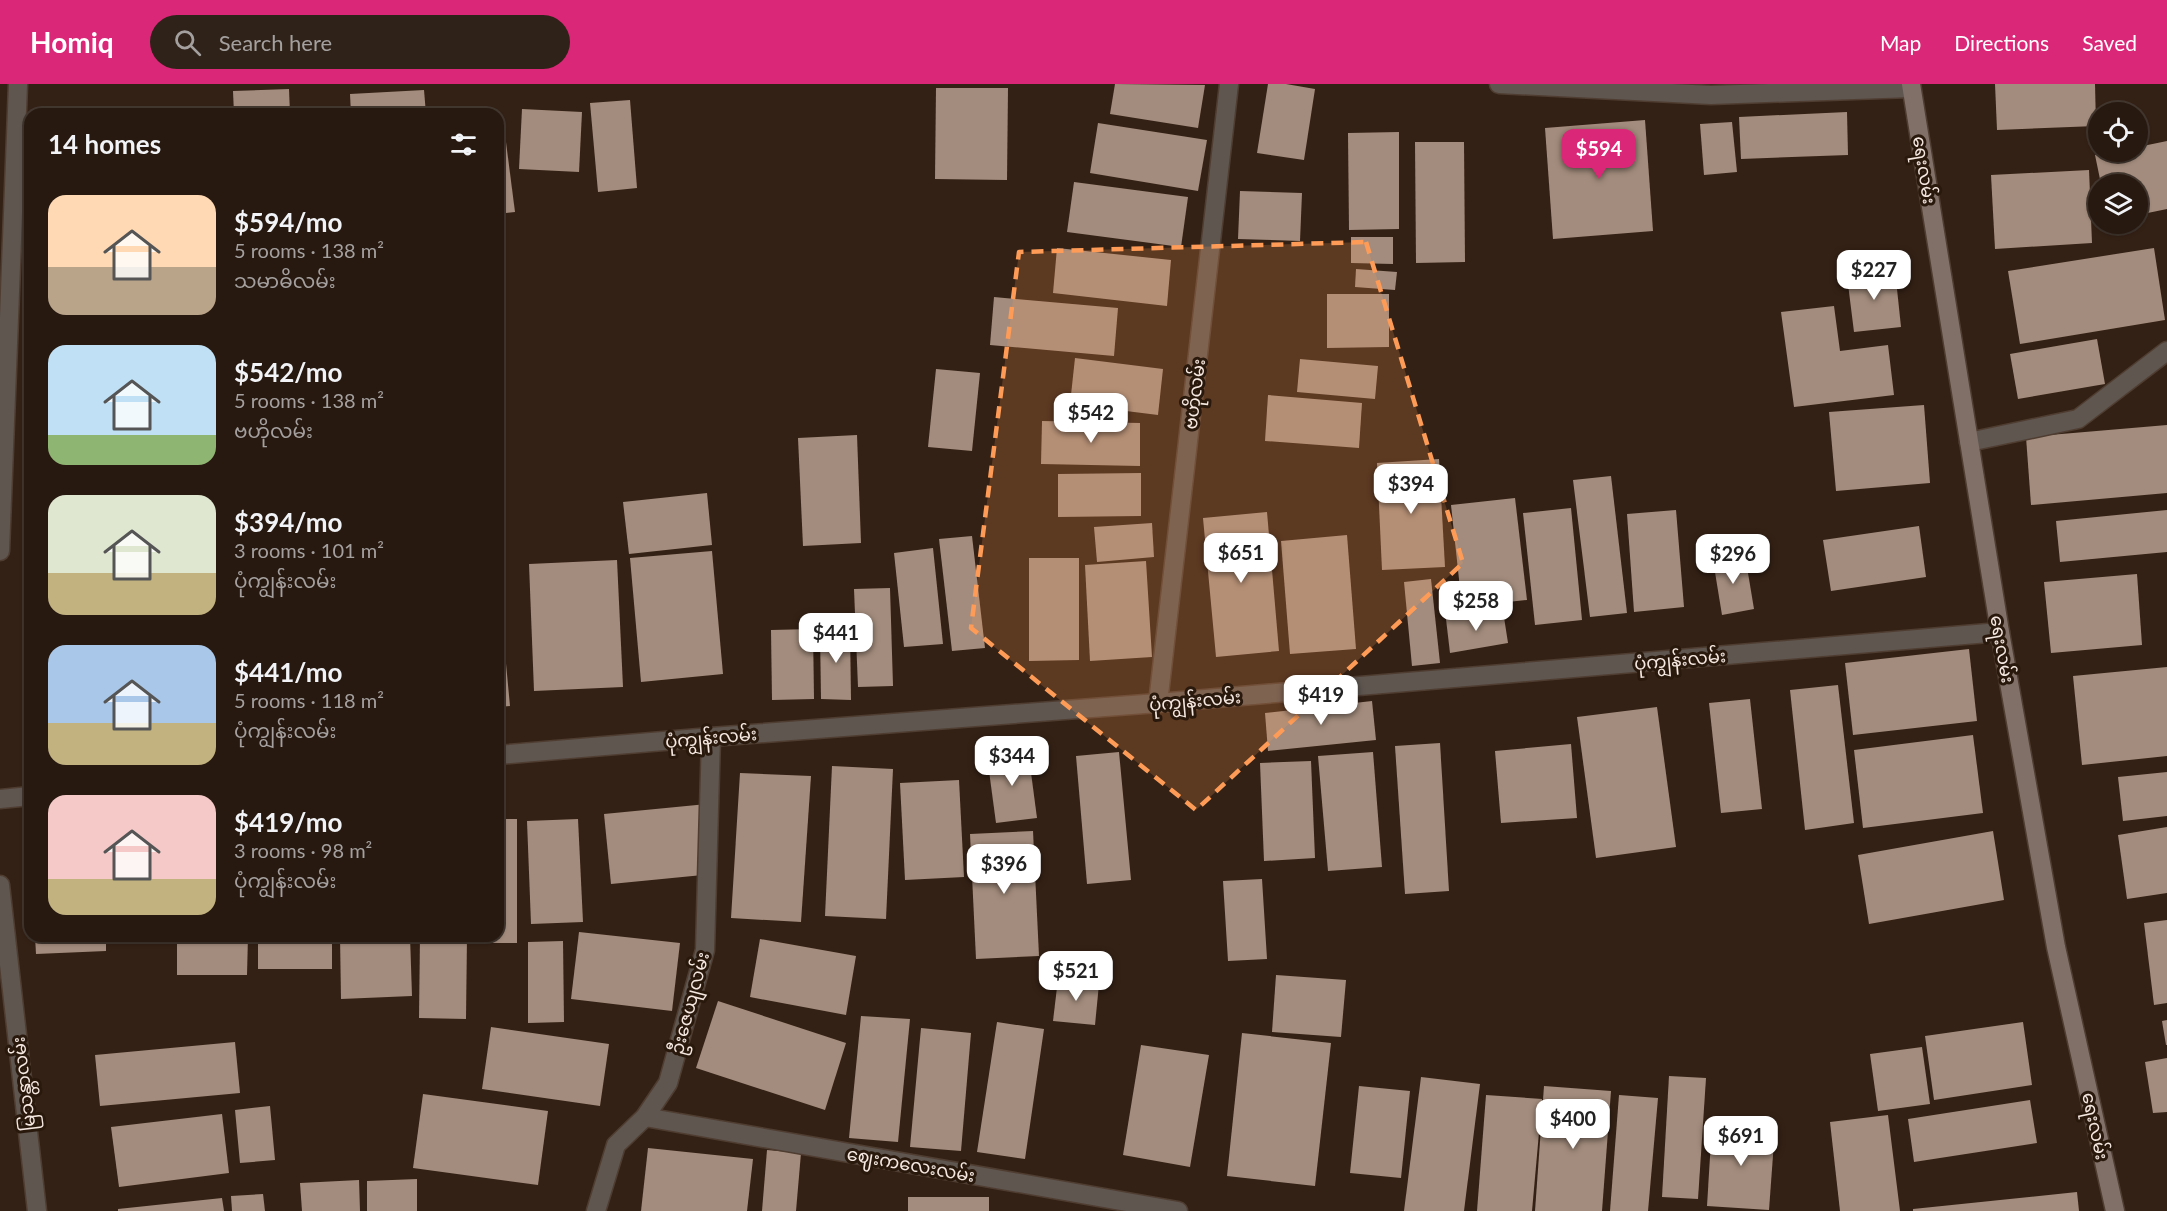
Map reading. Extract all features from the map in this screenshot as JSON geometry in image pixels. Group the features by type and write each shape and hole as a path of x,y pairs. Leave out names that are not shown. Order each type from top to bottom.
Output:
{"street":[{"path":"0,551 18,84"},
{"name":"ဗဟိုလမ်း","path":"1158,703 1229,84"},
{"path":"1499,84 1711,95 1911,86"},
{"name":"ရေးလမ်း","path":"1911,86 2000,632 2056,947 2115,1211"},
{"path":"1969,442 2078,419 2167,351"},
{"name":"ပုံကျွန်းလမ်း","path":"504,754 711,736 1158,703 2000,632"},
{"name":"ဦးဇေယျလမ်း","path":"596,1211 616,1145 645,1118 668,1083 705,950 711,736"},
{"path":"0,799 24,797"},
{"name":"မြသန္တာလမ်း","path":"0,885 37,1211"},
{"name":"ဈေးကလေးလမ်း","path":"645,1118 1178,1211"}],"highlighted area":[{"path":"1366,242 1463,563 1196,810 971,628 1019,252"}],"building":[{"path":"1115,84 1205,85 1198,128 1110,114"},
{"path":"1268,84 1286,84 1315,89 1304,160 1257,153"},
{"path":"1995,84 2095,84 2095,102 2088,102 2088,126 1997,130"},
{"path":"936,88 1008,88 1007,180 935,179"},
{"path":"289,89 290,108 234,108 233,91"},
{"path":"424,90 426,108 351,108 350,94"},
{"path":"630,100 637,188 598,192 590,103"},
{"path":"522,109 582,112 579,172 519,169"},
{"path":"1847,112 1848,155 1741,159 1739,117"},
{"path":"1645,120 1653,231 1553,239 1545,128"},
{"path":"1732,122 1737,172 1704,175 1700,124"},
{"path":"1098,123 1207,140 1198,191 1090,173"},
{"path":"504,127 515,212 504,213"},
{"path":"1399,132 1399,229 1349,230 1348,133"},
{"path":"2167,141 2167,209 2148,213 2148,174 2099,174 2096,162 2148,162 2148,145"},
{"path":"1415,142 1464,142 1465,262 1416,263"},
{"path":"2089,170 2088,234 2092,234 2092,243 1995,249 1991,175"},
{"path":"1074,182 1188,197 1181,247 1067,232"},
{"path":"1240,191 1302,193 1300,241 1238,239"},
{"path":"1351,237 1393,237 1393,264 1351,263"},
{"path":"1057,248 1171,260 1167,306 1053,293"},
{"path":"2154,248 2165,320 2020,344 2008,271"},
{"path":"1356,269 1397,272 1395,290 1355,287"},
{"path":"1895,270 1901,327 1854,332 1847,276"},
{"path":"1327,294 1389,294 1389,347 1327,348"},
{"path":"994,297 1118,308 1114,356 990,345"},
{"path":"1834,306 1840,351 1888,345 1894,395 1794,407 1781,312"},
{"path":"2097,339 2105,384 2018,399 2010,354"},
{"path":"1075,358 1163,369 1158,415 1070,404"},
{"path":"1300,359 1378,366 1375,399 1297,392"},
{"path":"936,369 980,373 972,451 928,447"},
{"path":"1268,395 1362,403 1359,448 1265,441"},
{"path":"1924,405 1930,483 1836,491 1829,412"},
{"path":"1042,421 1140,423 1140,466 1041,464"},
{"path":"2167,425 2167,493 2031,505 2026,437"},
{"path":"857,435 861,543 803,546 798,438"},
{"path":"1439,459 1445,567 1382,570 1377,463"},
{"path":"1141,473 1141,516 1058,517 1058,474"},
{"path":"1611,476 1627,613 1590,617 1573,480"},
{"path":"707,493 712,545 629,554 623,502"},
{"path":"1515,498 1527,600 1462,607 1451,505"},
{"path":"1571,508 1582,620 1535,625 1523,513"},
{"path":"1676,510 1684,607 1634,612 1627,514"},
{"path":"2167,510 2167,552 2060,562 2056,521"},
{"path":"1267,512 1279,651 1216,657 1203,518"},
{"path":"1152,523 1154,557 1097,562 1094,527"},
{"path":"1919,526 1926,577 1831,591 1823,540"},
{"path":"1347,535 1356,649 1290,654 1281,541"},
{"path":"972,536 985,648 952,651 939,539"},
{"path":"933,548 943,644 904,647 894,553"},
{"path":"712,551 723,674 641,682 630,558"},
{"path":"1745,555 1754,609 1722,615 1713,560"},
{"path":"1029,558 1079,558 1079,660 1029,661"},
{"path":"617,560 623,687 534,691 529,564"},
{"path":"1146,561 1152,657 1090,661 1085,565"},
{"path":"2137,574 2142,645 2051,653 2044,582"},
{"path":"1431,579 1440,663 1412,666 1404,582"},
{"path":"890,588 893,686 858,687 854,589"},
{"path":"1503,611 1508,643 1450,653 1446,619"},
{"path":"813,629 814,699 772,700 771,630"},
{"path":"850,629 851,700 821,699 820,630"},
{"path":"504,642 510,706 504,706"},
{"path":"1969,649 1977,721 1853,735 1845,663"},
{"path":"2167,667 2167,756 2082,765 2073,676"},
{"path":"1838,685 1854,823 1805,830 1790,690"},
{"path":"1750,699 1762,809 1721,813 1709,703"},
{"path":"1372,701 1376,740 1268,751 1265,713"},
{"path":"1657,707 1676,847 1596,858 1577,717"},
{"path":"1973,735 1983,813 1863,828 1854,750"},
{"path":"1440,743 1449,891 1405,894 1395,746"},
{"path":"1571,744 1577,818 1501,823 1495,751"},
{"path":"1028,750 1037,818 996,823 987,756"},
{"path":"1119,752 1131,880 1087,884 1076,756"},
{"path":"1373,752 1382,867 1328,871 1318,756"},
{"path":"1311,761 1315,858 1264,861 1260,763"},
{"path":"832,766 893,769 886,919 825,916"},
{"path":"2167,772 2167,816 2123,821 2118,777"},
{"path":"740,773 811,776 801,922 731,918"},
{"path":"959,780 964,877 905,880 900,783"},
{"path":"707,804 713,874 611,884 604,814"},
{"path":"504,819 517,819 517,943 484,943 504,942"},
{"path":"578,819 583,922 531,924 527,821"},
{"path":"2167,827 2167,893 2127,899 2118,835"},
{"path":"1033,831 1039,956 976,959 970,834"},
{"path":"1993,831 2004,900 1869,924 1858,855"},
{"path":"1262,879 1267,959 1228,961 1223,881"},
{"path":"2167,920 2167,1003 2154,1005 2144,923"},
{"path":"579,932 680,943 672,1011 571,999"},
{"path":"760,939 856,956 846,1015 750,997"},
{"path":"563,941 564,1022 528,1023 528,942"},
{"path":"35,942 106,942 106,951 36,954"},
{"path":"177,942 248,942 247,975 177,975"},
{"path":"258,942 332,942 332,969 258,969"},
{"path":"340,942 410,942 412,996 341,999"},
{"path":"420,942 467,942 466,1019 419,1018"},
{"path":"1276,975 1346,980 1341,1037 1272,1032"},
{"path":"1058,979 1099,984 1095,1025 1053,1021"},
{"path":"718,1001 846,1043 825,1110 696,1068"},
{"path":"861,1016 910,1019 898,1142 849,1138"},
{"path":"2167,1020 2167,1045 2166,1045 2162,1021"},
{"path":"997,1022 1044,1029 1025,1159 977,1152"},
{"path":"2023,1022 2032,1085 1934,1100 1925,1036"},
{"path":"491,1027 609,1044 600,1106 482,1089"},
{"path":"921,1028 971,1033 961,1151 910,1147"},
{"path":"1242,1033 1331,1043 1315,1186 1227,1176"},
{"path":"235,1042 240,1093 100,1106 95,1055"},
{"path":"1141,1045 1209,1055 1190,1167 1123,1155"},
{"path":"1922,1047 1930,1104 1878,1111 1870,1054"},
{"path":"2167,1058 2167,1112 2153,1113 2145,1062"},
{"path":"1669,1076 1706,1078 1698,1199 1662,1197"},
{"path":"1421,1077 1480,1084 1464,1211 1404,1211"},
{"path":"1359,1086 1410,1091 1401,1178 1350,1173"},
{"path":"1544,1086 1611,1091 1602,1211 1535,1211"},
{"path":"423,1094 548,1111 538,1185 413,1168"},
{"path":"1486,1095 1542,1099 1532,1211 1477,1211"},
{"path":"1619,1095 1658,1098 1648,1211 1610,1211"},
{"path":"2030,1100 2037,1143 1914,1162 1908,1119"},
{"path":"270,1106 275,1160 240,1163 235,1110"},
{"path":"222,1114 229,1173 119,1187 111,1127"},
{"path":"1888,1115 1900,1211 1840,1211 1830,1122"},
{"path":"1712,1124 1775,1128 1769,1210 1707,1206"},
{"path":"648,1148 753,1159 747,1211 641,1211"},
{"path":"767,1150 801,1153 796,1211 762,1211"},
{"path":"417,1179 417,1211 367,1211 367,1181"},
{"path":"359,1180 360,1211 302,1211 300,1183"},
{"path":"2077,1192 2079,1211 1913,1211 1913,1209"},
{"path":"263,1194 265,1211 232,1211 231,1196"},
{"path":"908,1197 989,1197 989,1211 908,1211"},
{"path":"222,1198 224,1211 118,1211 118,1209"}]}
